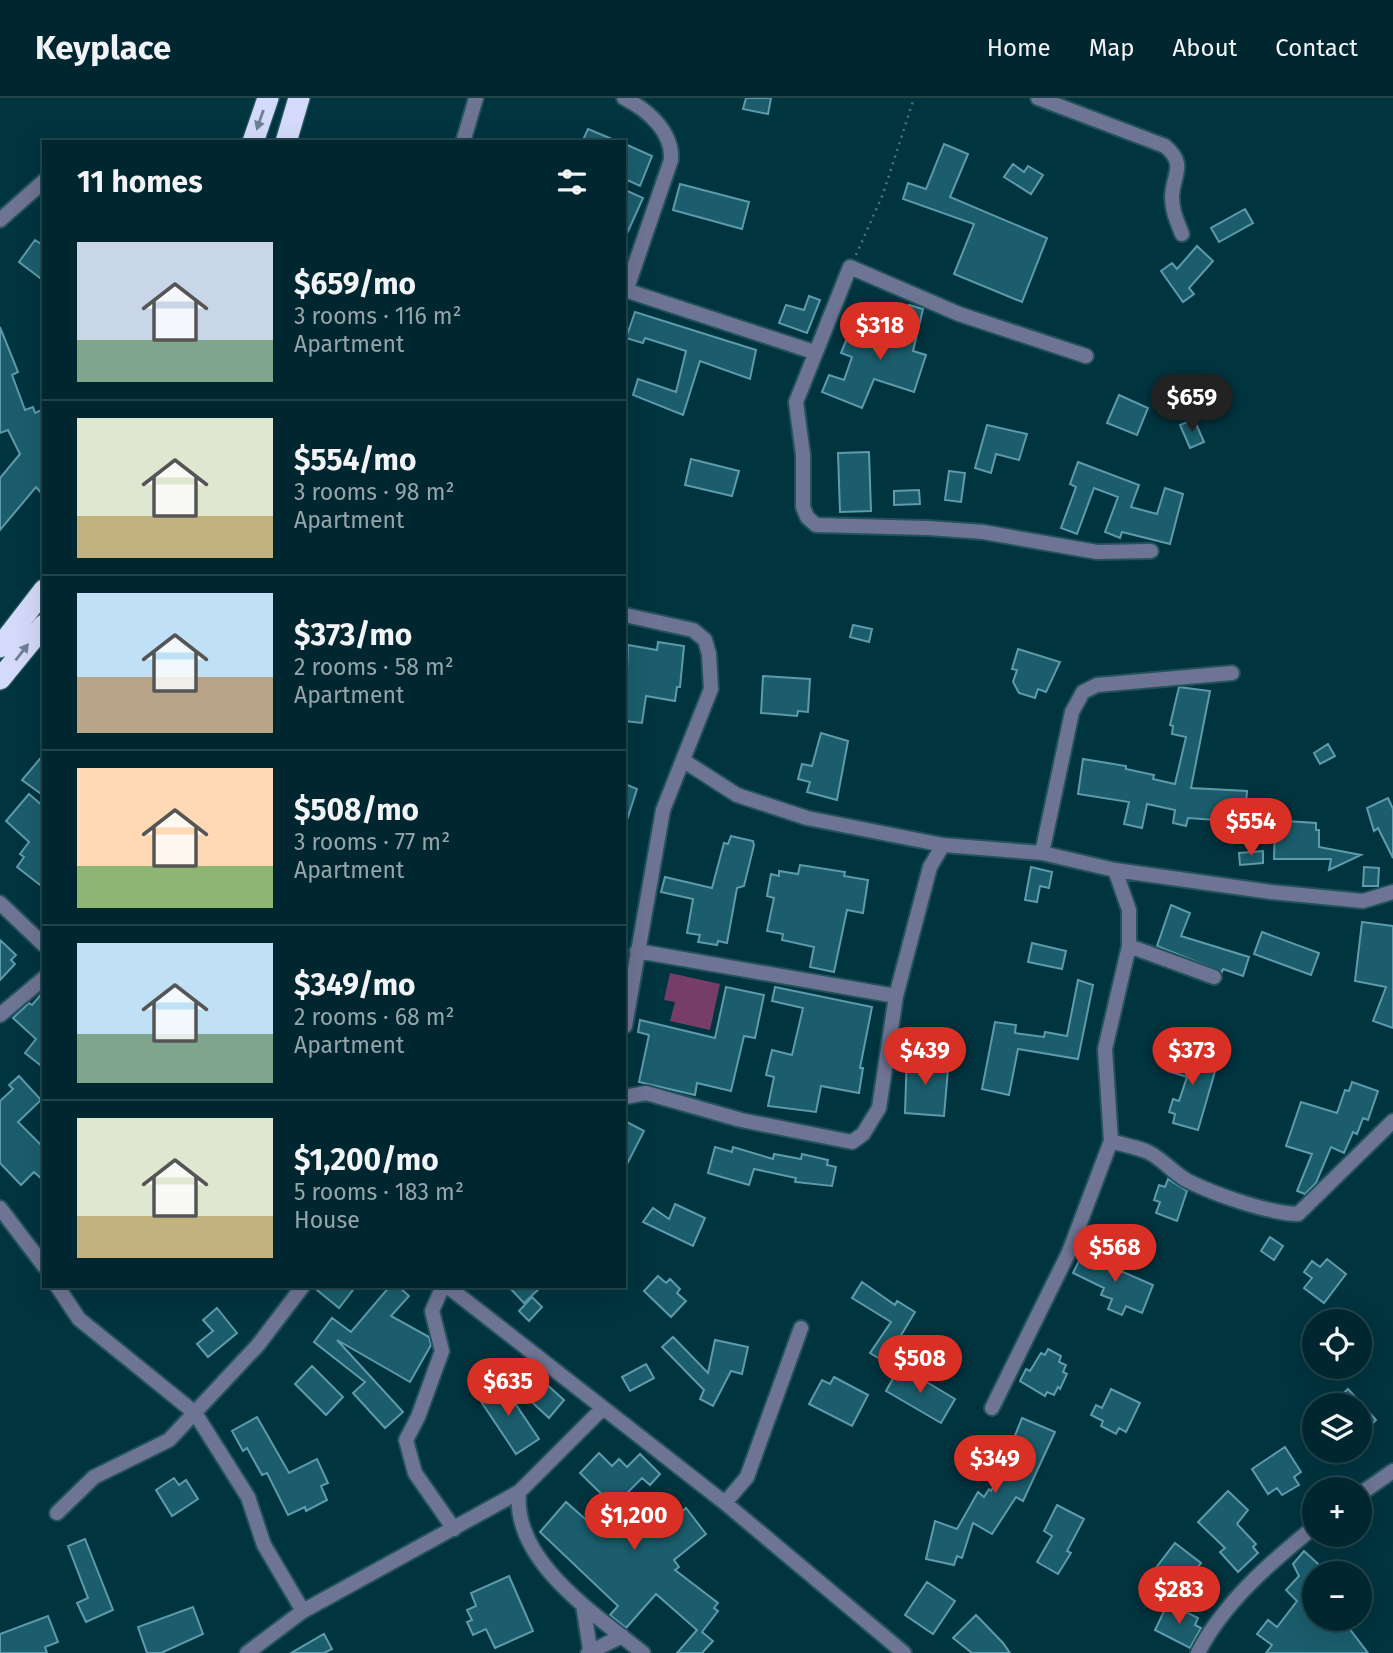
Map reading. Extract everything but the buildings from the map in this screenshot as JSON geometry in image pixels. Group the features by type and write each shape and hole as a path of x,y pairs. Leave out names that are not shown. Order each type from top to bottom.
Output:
{"highway":[{"path":"254,140 268,98"},
{"path":"288,140 299,98"},
{"path":"0,647 42,593"},
{"path":"0,679 42,627"}],"street":[{"path":"464,140 476,98"},
{"path":"624,98 663,129 672,145 671,160 626,288"},
{"path":"1038,98 1165,146 1173,153 1178,164 1172,194 1173,212 1182,234"},
{"path":"0,220 42,182"},
{"path":"1087,356 959,314 850,267 796,402 803,455 803,507 807,517 816,525 983,532 1097,552 1151,551"},
{"path":"626,291 814,352"},
{"path":"626,615 693,631 705,640 709,654 711,689 663,810 626,1020"},
{"path":"1042,853 1072,712 1083,692 1097,685 1232,673"},
{"path":"684,761 737,795 807,818 943,845 1042,853 1115,870 1363,901 1393,892"},
{"path":"626,1097 646,1093 741,1120 852,1142 863,1134 879,1108 896,996 930,867 943,845"},
{"path":"992,1409 1069,1252 1111,1141 1105,1049 1129,946 1129,910 1115,870"},
{"path":"0,903 42,943"},
{"path":"1129,946 1214,977"},
{"path":"637,951 896,996"},
{"path":"0,1015 42,980"},
{"path":"1111,1141 1149,1152 1186,1180 1228,1198 1258,1204 1275,1213 1298,1214 1393,1121"},
{"path":"0,1208 42,1263"},
{"path":"58,1288 79,1319 195,1413 248,1497 264,1545 303,1611"},
{"path":"57,1513 94,1477 169,1440 258,1345 301,1288"},
{"path":"444,1288 432,1311 442,1351 406,1440 415,1473 454,1530"},
{"path":"448,1288 724,1503 904,1653"},
{"path":"724,1503 747,1478 801,1328"},
{"path":"247,1653 303,1611 519,1492 603,1408"},
{"path":"1372,1486 1393,1471"},
{"path":"519,1492 517,1509 523,1535 541,1561 583,1605 643,1653"},
{"path":"1198,1653 1207,1635 1238,1597 1277,1557 1302,1537"},
{"path":"583,1605 589,1651 622,1636"}],"path":[{"path":"850,267 883,194 914,98"}],"shaded area":[{"path":"670,973 720,984 710,1030 670,1021 675,1002 664,1000"}]}
